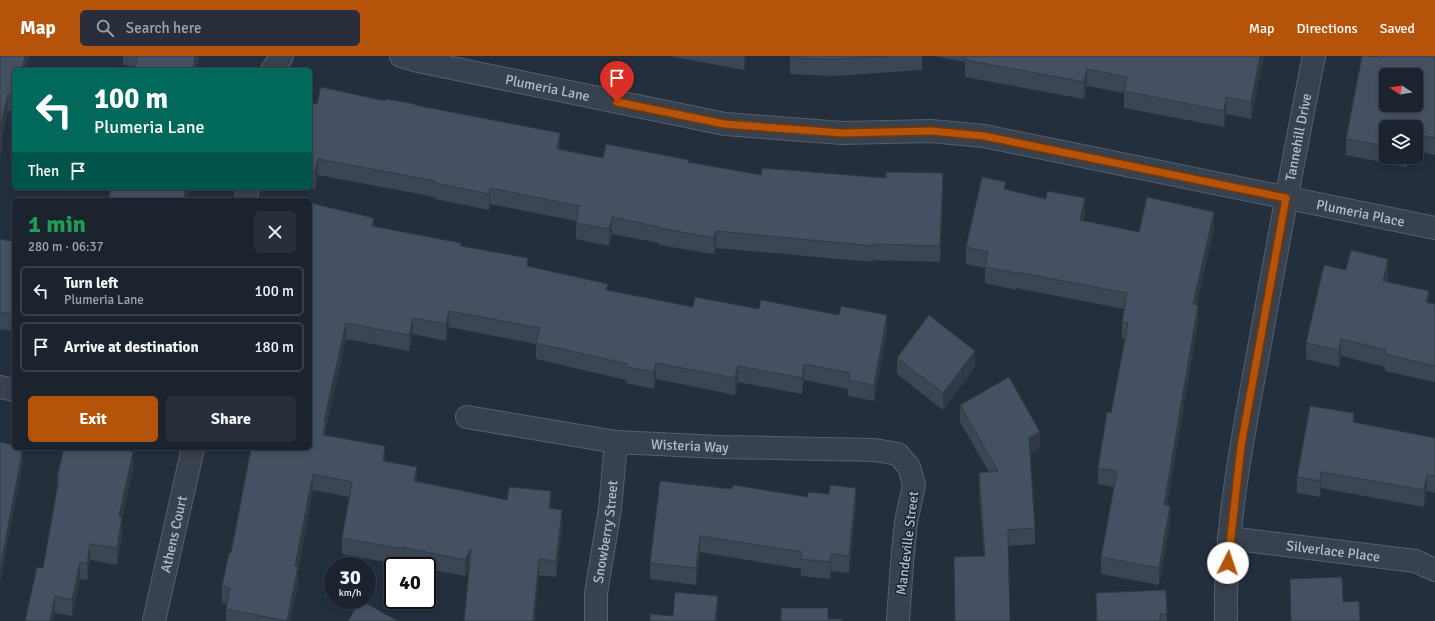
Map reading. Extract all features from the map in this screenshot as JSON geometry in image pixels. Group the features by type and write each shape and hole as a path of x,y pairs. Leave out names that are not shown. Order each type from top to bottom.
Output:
{"street":[{"path":"273,68 282,56"},
{"name":"Plumeria Lane","path":"401,56 418,61 724,124 842,133 931,131 984,136 1286,198"},
{"name":"Tannehill Drive","path":"1226,621 1226,587 1229,538 1241,446 1286,198 1314,56"},
{"name":"Plumeria Place","path":"1286,198 1435,228"},
{"path":"0,388 12,390"},
{"name":"Wisteria Way","path":"467,417 616,442 719,447 876,450 898,454 909,467"},
{"name":"Snowberry Street","path":"596,621 596,593 610,508 616,442"},
{"name":"Athens Court","path":"154,621 193,450"},
{"name":"Mandeville Street","path":"898,621 906,522 914,485 909,467"},
{"name":"Silverlace Place","path":"1229,538 1415,561 1435,570"}],"building":[{"path":"0,56 25,56 22,68 12,68 12,95 8,94 0,128"},
{"path":"137,56 195,56 193,68 135,68"},
{"path":"790,56 886,56 835,59 790,58"},
{"path":"966,56 1260,56 1251,102 1226,97 1224,111 1124,91 1127,77 1087,69 1084,82 965,60"},
{"path":"1362,56 1435,56 1435,138 1423,135 1423,120 1379,120 1379,145 1346,139"},
{"path":"321,87 385,101 386,99 415,104 560,133 557,149 603,158 606,144 689,160 688,162 761,175 762,168 886,178 886,172 943,173 940,246 873,244 873,246 716,231 714,238 659,228 612,217 609,229 576,223 579,206 490,188 489,194 435,183 435,181 318,159 315,172 312,171 312,103 317,104"},
{"path":"982,177 1006,182 1004,189 1046,199 1047,191 1085,198 1080,220 1139,232 1147,197 1214,212 1193,304 1198,305 1164,505 1170,506 1159,568 1101,557 1117,471 1098,468 1107,412 1111,413 1128,323 1122,322 1127,293 985,267 988,252 966,247"},
{"path":"111,190 186,190 184,198 109,197"},
{"path":"312,203 374,218 372,226 461,243 461,246 528,258 527,266 608,284 606,290 693,307 695,297 759,309 761,300 839,315 841,306 887,315 874,385 848,380 850,373 804,364 802,378 738,366 735,378 656,363 654,372 626,367 627,364 536,343 540,328 449,311 446,324 413,318 409,335 346,323 324,421 326,421 323,435 385,446 383,461 417,467 414,481 507,500 509,487 551,491 549,508 562,510 556,561 539,559 533,621 464,621 471,548 465,560 402,547 402,549 342,538 352,482 313,474 295,566 298,566 287,621 226,609 230,588 222,586 229,553 231,553 251,450 312,450"},
{"path":"0,239 12,242 12,315 0,312"},
{"path":"1351,250 1388,259 1383,281 1429,291 1426,302 1435,304 1435,366 1385,354 1386,350 1341,339 1339,350 1306,343 1324,265 1346,270"},
{"path":"929,315 975,351 943,393 897,358"},
{"path":"1009,377 1040,432 1029,438 1035,528 1008,530 1010,621 955,621 954,557 985,556 979,473 998,471 960,405"},
{"path":"1310,406 1354,413 1353,422 1435,438 1435,476 1427,475 1424,490 1321,472 1320,481 1297,477"},
{"path":"0,442 12,445 12,450 23,450 0,569"},
{"path":"64,450 125,450 133,452 119,516 122,517 117,548 90,544 87,564 80,562 72,600 55,596 50,621 25,621 37,567 43,568 59,478 57,478"},
{"path":"660,481 732,489 733,485 808,497 808,492 829,494 830,485 856,488 849,556 831,554 830,562 801,559 802,552 700,536 696,568 650,563"},
{"path":"1342,577 1343,602 1359,601 1360,621 1291,621 1290,579"},
{"path":"1166,590 1167,614 1160,614 1160,621 1097,621 1096,593"},
{"path":"675,592 718,596 715,621 650,621 650,614 673,616"},
{"path":"781,608 828,608 828,619 842,619 842,621 781,621"},
{"path":"355,609 376,609 398,621 348,621"}],"route":[{"path":"617,102 724,124 842,133 931,131 984,136 1286,198 1241,446 1229,538 1228,563"}]}
